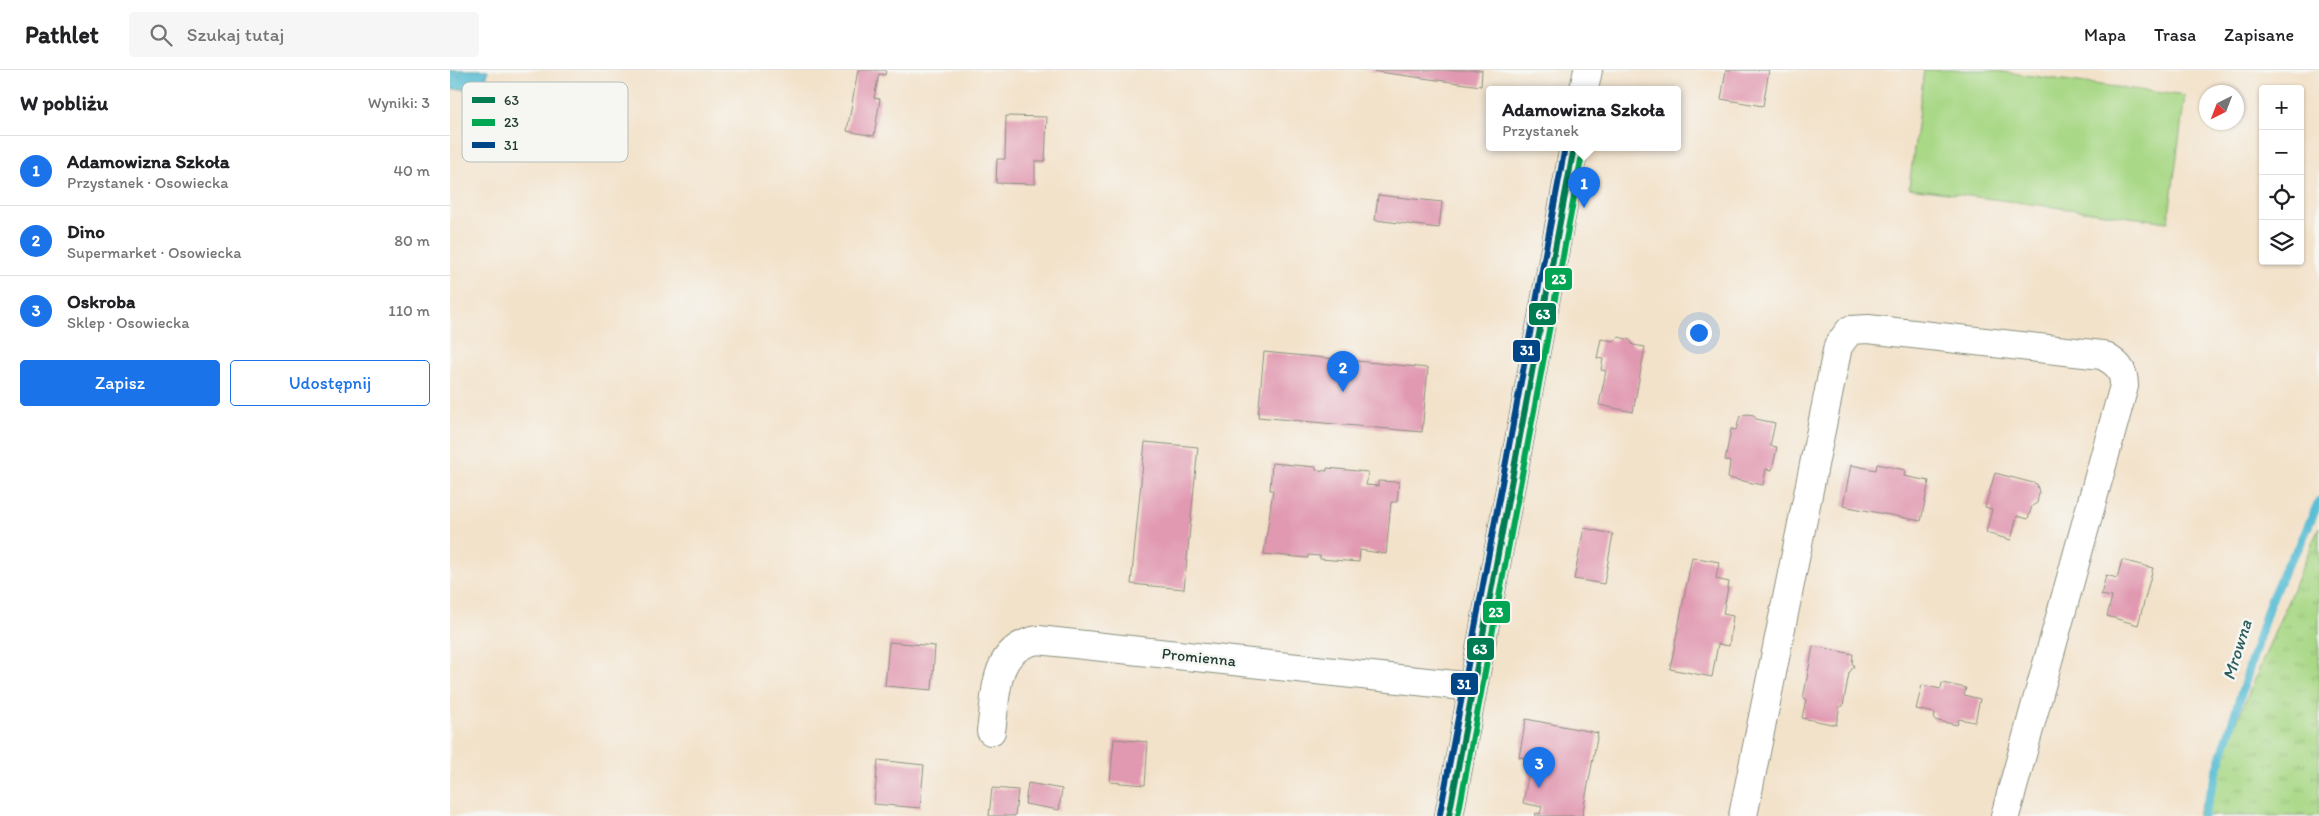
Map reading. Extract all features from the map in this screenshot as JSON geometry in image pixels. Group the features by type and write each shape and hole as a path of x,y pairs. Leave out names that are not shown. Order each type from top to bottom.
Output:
{"street":[{"path":"1585,86 1588,70"},
{"path":"1449,816 1573,151"},
{"path":"1743,816 1838,346 1850,330 1868,329 2102,355 2117,363 2124,376 2124,386 2005,816"},
{"name":"Promienna","path":"991,731 1000,673 1005,660 1014,648 1025,642 1038,640 1473,687"}],"green space":[{"path":"1924,70 1987,70 2185,96 2168,222 1909,188"},
{"path":"2319,527 2319,816 2197,816"}],"water":[{"path":"450,70 488,70 486,82 462,82 462,89 450,89"}],"building":[{"path":"858,70 886,70 885,75 879,74 874,98 880,99 874,136 847,131"},
{"path":"1364,70 1482,70 1481,86"},
{"path":"1726,70 1769,70 1763,106 1721,99"},
{"path":"1006,116 1047,117 1045,161 1035,161 1035,184 996,183 997,159 1005,159"},
{"path":"1378,195 1442,202 1439,228 1375,220"},
{"path":"1619,337 1630,340 1633,345 1645,347 1633,412 1599,405 1606,371 1601,370 1603,359 1597,358 1601,339 1614,341"},
{"path":"1264,352 1428,368 1422,432 1258,417"},
{"path":"1754,415 1756,419 1775,423 1770,446 1777,447 1772,470 1766,469 1763,485 1728,478 1730,462 1725,460 1731,429 1736,430 1740,416"},
{"path":"1145,442 1198,447 1184,589 1131,584"},
{"path":"1272,463 1316,467 1316,470 1327,471 1327,468 1368,472 1366,485 1378,486 1378,481 1399,482 1397,502 1391,502 1386,554 1360,550 1359,562 1320,559 1320,556 1308,555 1308,558 1264,554 1273,490 1270,490"},
{"path":"1877,464 1905,470 1904,476 1929,481 1921,521 1843,506 1851,465 1876,470"},
{"path":"1995,473 2037,484 2039,493 2037,503 2032,506 2028,519 2017,516 2011,540 1986,533 1992,509 1985,507"},
{"path":"1584,528 1613,534 1604,584 1574,579"},
{"path":"1692,557 1719,562 1716,579 1729,582 1723,614 1733,616 1729,646 1718,644 1712,677 1670,669"},
{"path":"2122,560 2153,568 2138,625 2107,616 2112,597 2101,595 2106,575 2117,578"},
{"path":"889,642 935,646 932,690 885,686"},
{"path":"1813,646 1853,654 1852,663 1854,666 1849,673 1843,706 1840,706 1836,725 1802,718 1806,699 1803,699"},
{"path":"1942,683 1966,688 1964,695 1980,699 1975,722 1959,719 1957,725 1934,720 1935,713 1916,709 1922,685 1941,689"},
{"path":"1526,719 1598,733 1582,816 1535,816 1536,813 1540,814 1542,807 1523,803 1530,766 1535,767 1536,760 1519,757"},
{"path":"1114,739 1148,742 1145,785 1110,782"},
{"path":"878,760 924,765 920,808 874,804"},
{"path":"1028,783 1062,789 1059,810 1025,804"},
{"path":"992,788 1018,790 1015,816 989,816"}],"waterway":[{"name":"Mrowna","path":"2203,816 2269,605 2286,566 2299,547 2319,501"}],"transit line":[{"name":"31","path":"1440,814 1564,151"},
{"name":"63","path":"1449,816 1573,151"},
{"name":"23","path":"1458,816 1583,151"}],"place":[{"name":"Adamowizna Szkoła","path":"1584,208"},
{"name":"Dino","path":"1343,392"},
{"name":"Oskroba","path":"1539,788"}]}
